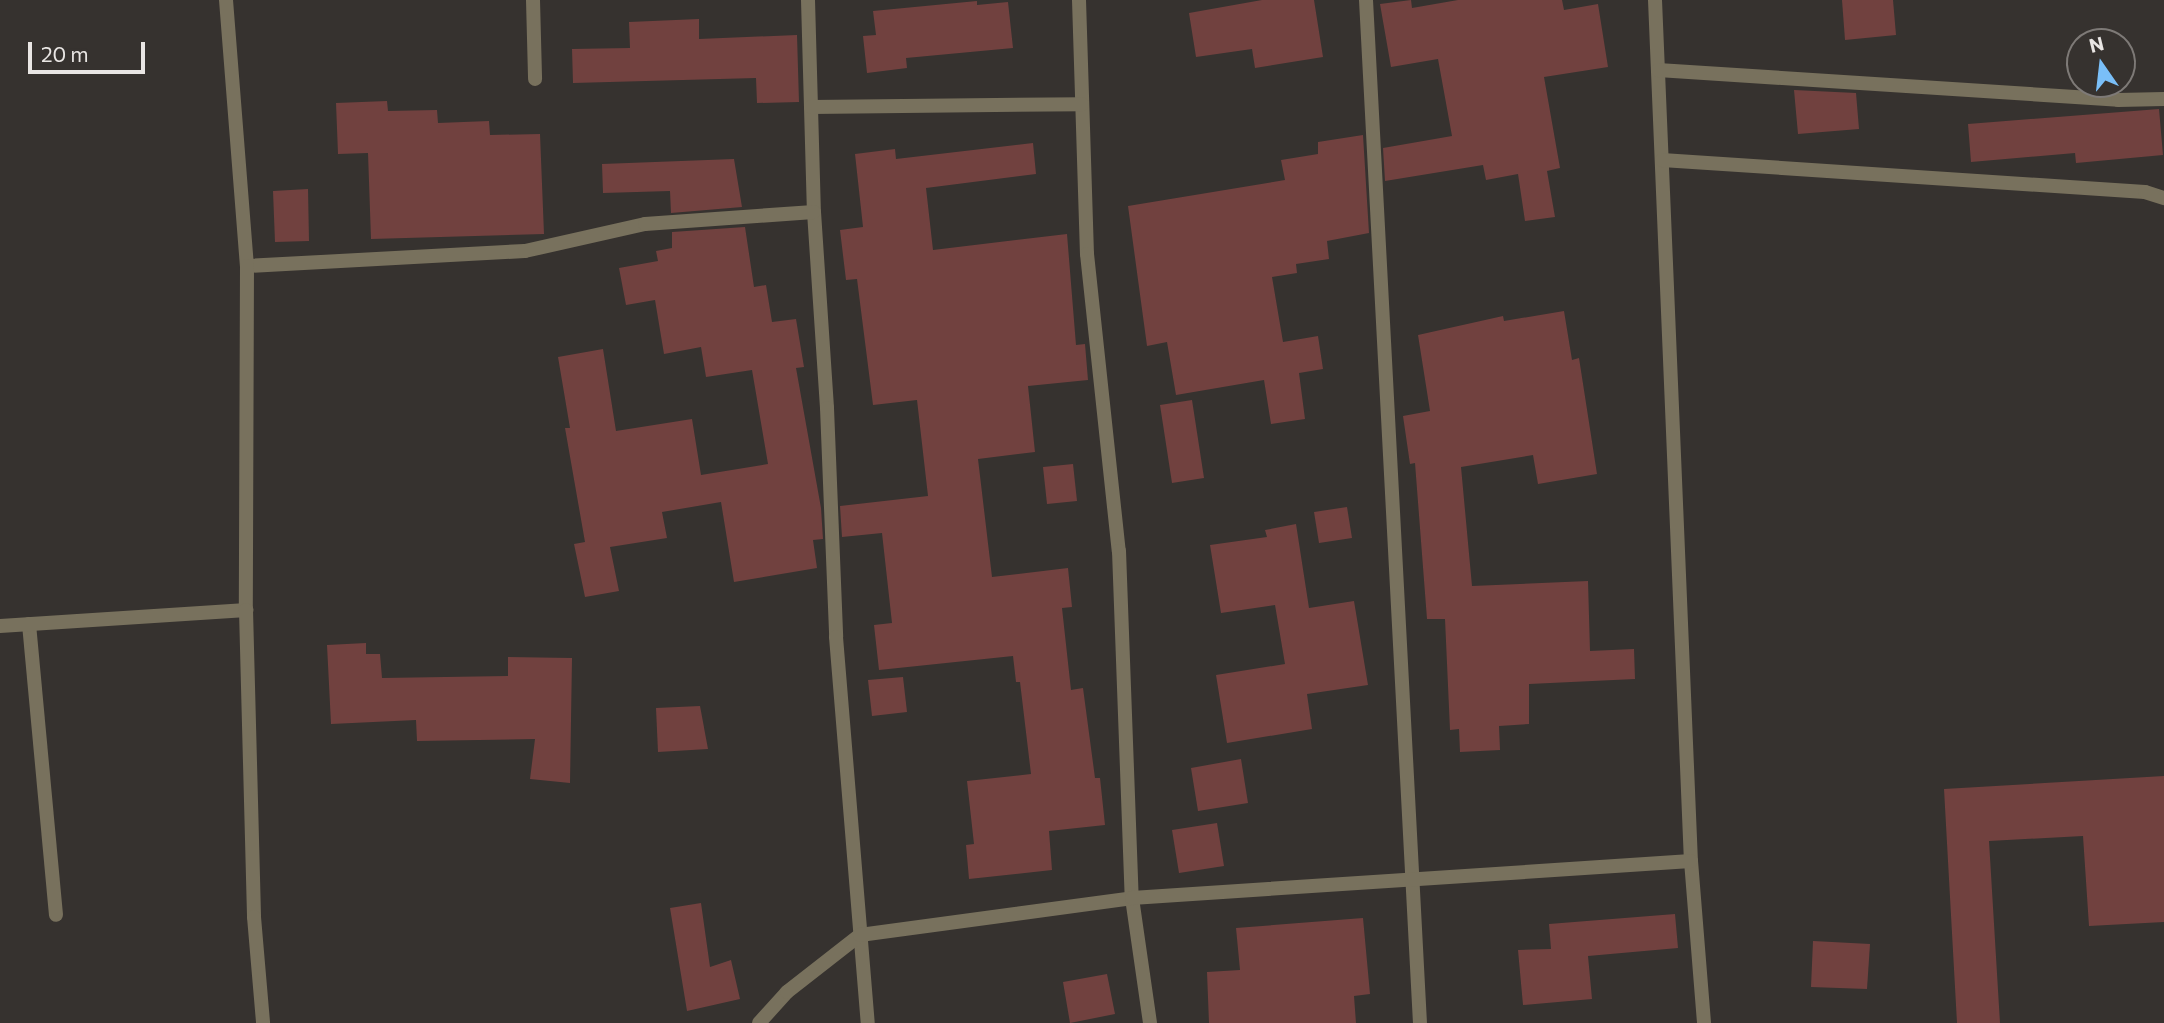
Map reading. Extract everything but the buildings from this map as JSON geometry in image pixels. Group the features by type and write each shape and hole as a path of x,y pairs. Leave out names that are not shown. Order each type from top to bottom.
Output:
{"street":[{"path":"226,0 247,266 246,610 254,917 262,1023"},
{"path":"533,0 535,79"},
{"path":"808,0 814,212 827,408 836,637 868,1023"},
{"path":"1079,0 1087,254 1119,551 1132,898 1150,1023"},
{"path":"1366,0 1410,878 1420,1023"},
{"path":"1655,0 1691,861 1704,1023"},
{"path":"1658,70 2118,100 2164,99"},
{"path":"811,107 1082,104"},
{"path":"1662,160 2145,192 2164,198"},
{"path":"247,266 525,251 645,225 814,212"},
{"path":"0,626 246,610"},
{"path":"29,624 57,915"},
{"path":"759,1023 787,992 860,935 1132,898 1691,861"}]}
